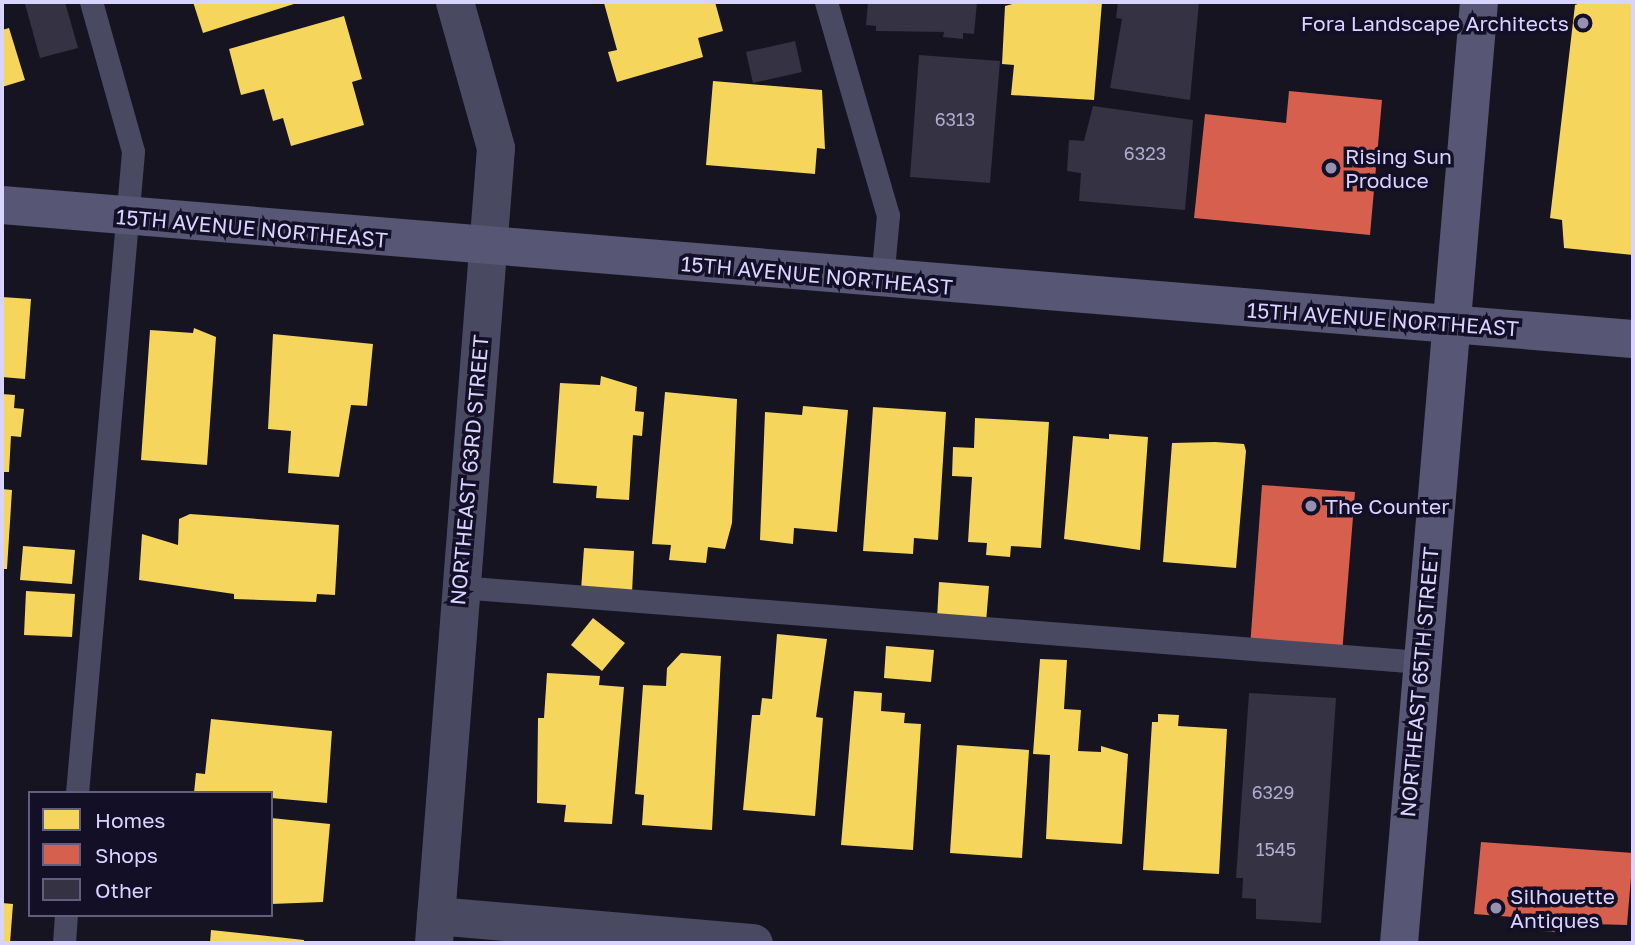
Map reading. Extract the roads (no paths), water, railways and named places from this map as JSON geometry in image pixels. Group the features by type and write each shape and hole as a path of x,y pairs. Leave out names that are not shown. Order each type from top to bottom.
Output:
{"main road":[{"name":"NORTHEAST 65TH STREET","path":"1399,943 1447,324 1479,2"},
{"name":"15TH AVENUE NORTHEAST","path":"2,205 487,248 1633,339"}],"street":[{"name":"NORTHEAST 63RD STREET","path":"435,930 459,587 496,149 455,2"},
{"path":"435,930 754,943"}],"lane":[{"path":"77,791 133,151 91,2"},
{"path":"826,2 888,215 882,280"},
{"path":"459,587 1421,662"},
{"path":"64,943 66,917"}],"place":[{"name":"Fora Landscape Architects","path":"1583,23"},
{"name":"Rising Sun Produce","path":"1331,168"},
{"name":"The Counter","path":"1311,506"},
{"name":"Silhouette Antiques","path":"1496,908"}]}
